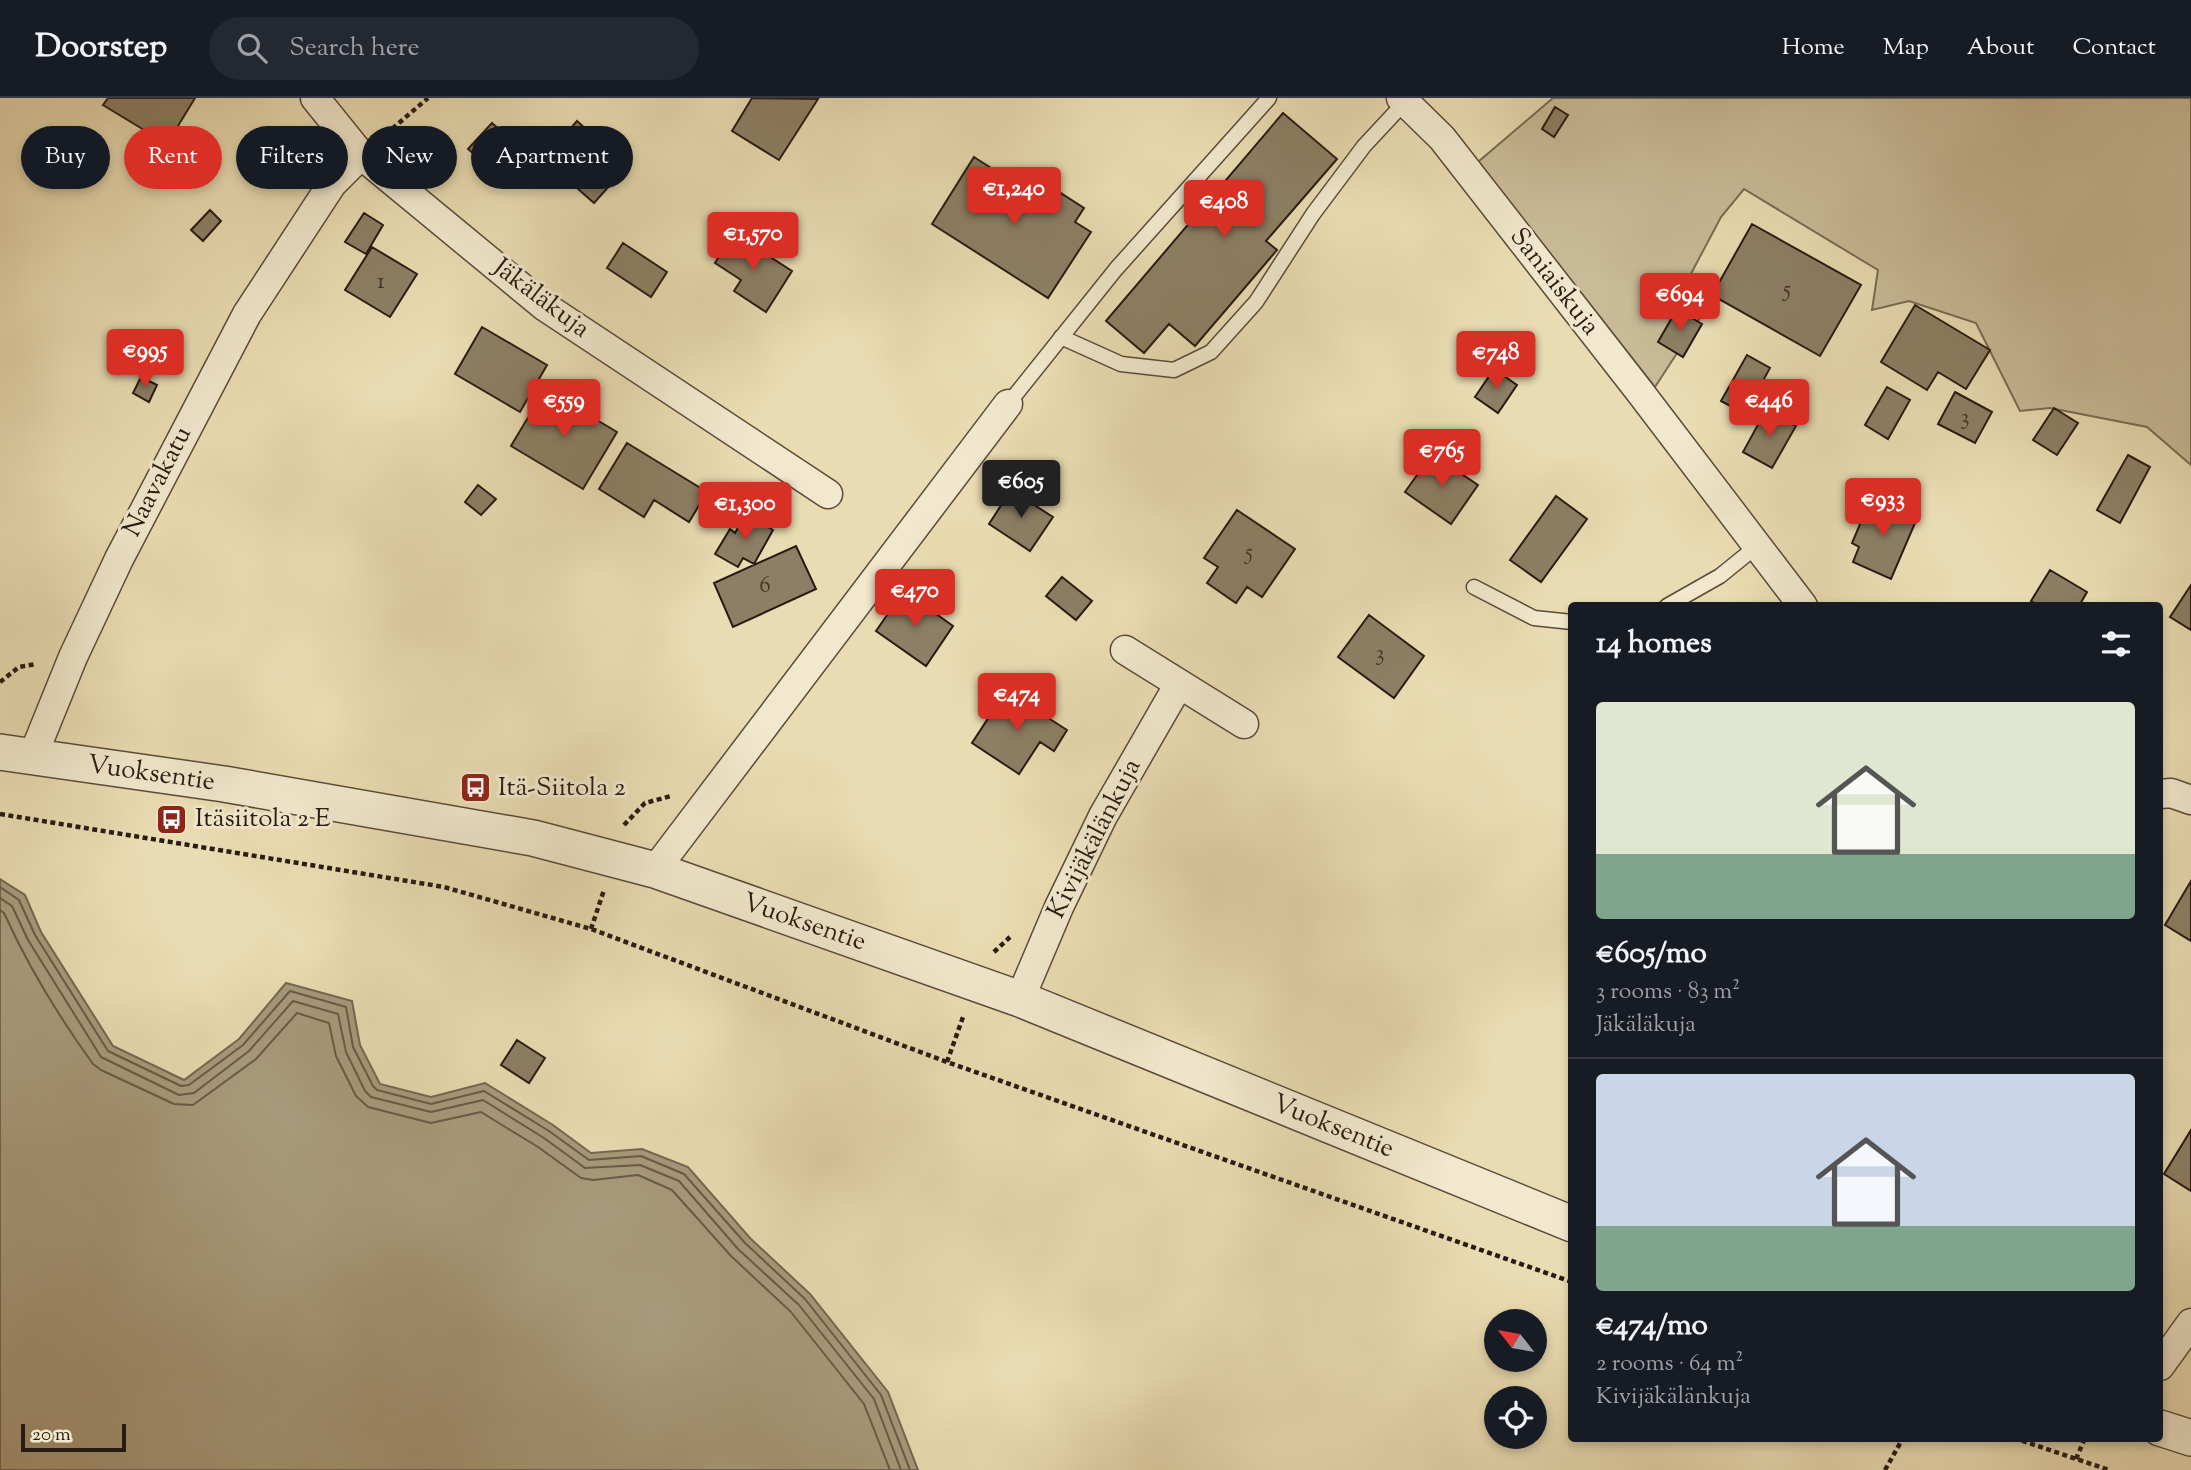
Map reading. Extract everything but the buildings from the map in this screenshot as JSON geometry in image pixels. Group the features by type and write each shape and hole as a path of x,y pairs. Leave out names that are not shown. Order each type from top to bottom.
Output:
{"street":[{"name":"Jäkäläkuja","path":"315,98 361,155 544,306 828,494"},
{"name":"Saniaiskuja","path":"1403,100 1442,138 1799,602"},
{"name":"Naavakatu","path":"16,755 73,657 119,559 247,314 332,184 361,155"},
{"path":"654,870 1007,404"},
{"path":"1125,650 1244,724"},
{"name":"Kivijäkälänkuja","path":"1020,999 1059,906 1103,816 1179,684"},
{"name":"Vuoksentie","path":"16,755 224,784 520,835 654,870 1020,999 1568,1222"},
{"path":"2163,794 2171,793 2191,800"},
{"path":"2163,1362 2191,1323"},
{"path":"2163,1429 2191,1438"}],"lane":[{"path":"1007,404 1116,269 1269,98"},
{"path":"1061,337 1121,364 1174,370 1211,352 1256,302 1313,214 1364,146 1403,100"},
{"path":"1674,602 1720,576 1757,546"},
{"path":"1474,587 1534,618 1568,622"}],"path":[{"path":"361,155 428,98"},
{"path":"0,814 444,887 591,929 947,1062 1568,1281"},
{"path":"1885,1470 1901,1442"},
{"path":"2026,1442 2109,1470"},
{"path":"2076,1459 2083,1442"}],"shaded area":[{"path":"1553,98 2191,98 2191,465 2147,427 2050,408 2020,411 1976,323 1909,301 1872,310 1878,270 1744,189 1721,217 1685,285 1707,307 1655,387 1478,162"}],"water":[{"path":"0,879 25,895 41,932 113,1046 184,1080 239,1039 286,983 352,1001 360,1045 380,1084 431,1097 485,1083 553,1125 591,1153 642,1149 688,1167 750,1238 810,1294 888,1392 918,1470 0,1470"}],"place":[{"name":"Itä-Siitola 2","path":"475,788"},
{"name":"Itäsiitola 2 E","path":"172,819"}]}
